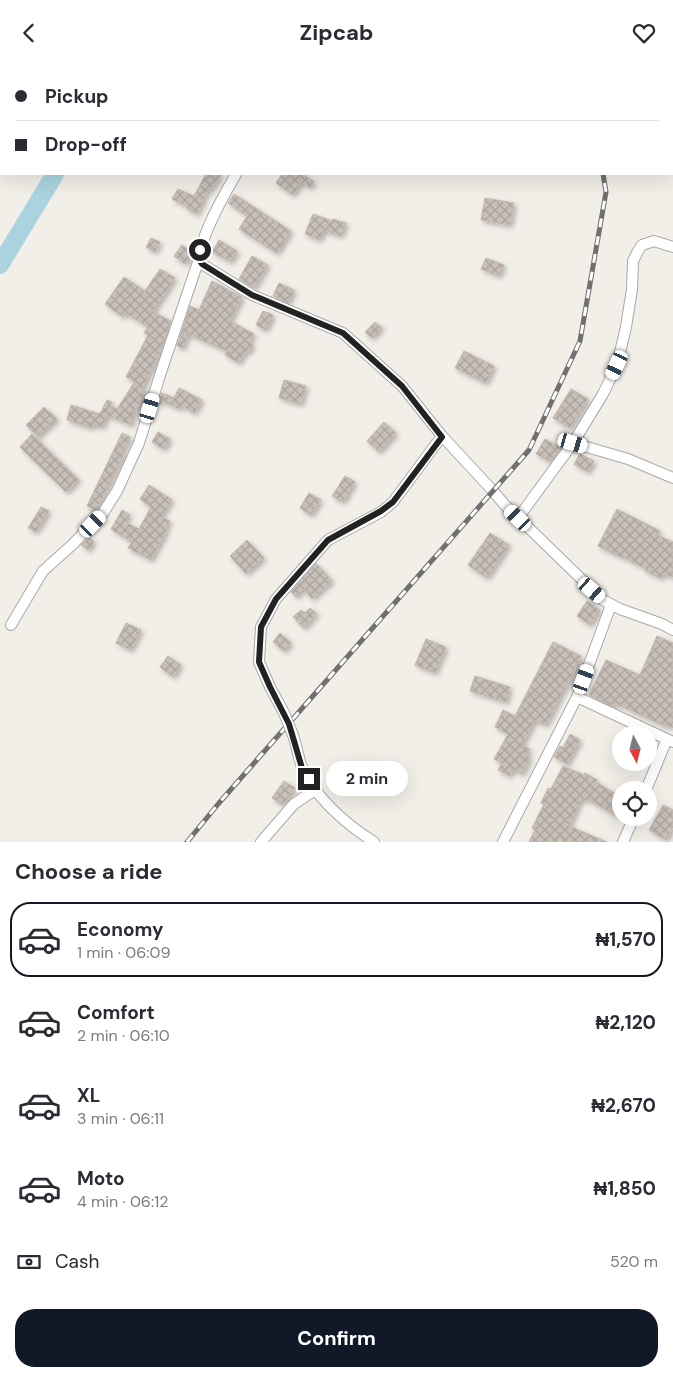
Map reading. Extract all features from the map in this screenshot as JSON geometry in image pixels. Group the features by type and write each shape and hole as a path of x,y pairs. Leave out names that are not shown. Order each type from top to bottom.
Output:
{"street":[{"path":"10,625 43,571 103,513 117,491 139,443 160,372 199,259 208,227 235,175"},
{"path":"518,518 573,443 603,394 617,365 632,289 633,261 638,251 642,245 654,241 673,247"},
{"path":"199,259 202,264 252,295 343,333 402,386 442,437 518,518 592,590 611,605 673,630"},
{"path":"374,842 340,816 315,790 302,768 293,735 259,662 261,627 276,599 328,540 381,511 393,502 442,437"},
{"path":"573,443 628,459 673,478"},
{"path":"503,842 577,697 611,605"},
{"path":"577,697 670,740 650,781"},
{"path":"261,842 294,805 315,790"},
{"path":"630,826 624,840 636,842"}],"building":[{"path":"205,175 220,175 211,190 209,188 197,214 172,199 178,189 194,196"},
{"path":"281,175 304,175 314,182 310,188 302,182 293,195 276,183"},
{"path":"234,194 291,231 277,253 239,229 247,216 228,203"},
{"path":"485,198 514,203 510,225 481,220"},
{"path":"313,214 332,221 333,219 346,223 341,236 324,230 320,240 305,234"},
{"path":"151,238 160,242 155,252 146,247"},
{"path":"219,240 237,251 231,262 212,252"},
{"path":"182,245 193,252 185,264 174,256"},
{"path":"252,256 268,265 254,288 239,279"},
{"path":"486,258 504,265 499,276 481,269"},
{"path":"160,269 175,278 153,312 171,321 162,347 141,392 145,395 132,415 134,417 131,425 107,415 103,427 94,424 92,428 67,420 71,405 100,414 107,400 112,402 110,406 117,409 135,381 126,377 148,335 144,333 148,327 126,313 123,317 105,304 124,277 145,291"},
{"path":"212,281 242,297 230,321 254,334 249,343 253,345 249,352 246,351 239,363 225,355 227,351 188,334 183,348 177,346 190,306 199,310"},
{"path":"279,283 294,290 288,303 273,296"},
{"path":"263,311 273,315 266,330 256,325"},
{"path":"375,322 382,328 372,338 365,332"},
{"path":"464,351 494,366 486,383 455,368"},
{"path":"284,380 306,386 301,404 279,398"},
{"path":"179,388 202,400 194,413 181,405 179,409 163,401 161,404 158,403 162,393 174,398"},
{"path":"571,389 588,399 570,428 553,418"},
{"path":"44,407 57,419 38,437 26,425"},
{"path":"384,422 396,433 379,452 367,441"},
{"path":"158,432 170,439 164,449 152,442"},
{"path":"122,433 130,437 123,456 96,510 87,506"},
{"path":"32,434 79,480 66,492 20,447"},
{"path":"545,439 561,448 551,462 536,454"},
{"path":"580,454 594,461 588,472 574,464"},
{"path":"345,476 355,482 343,502 332,496"},
{"path":"149,485 172,500 161,517 170,521 165,530 167,530 151,560 128,548 132,542 111,529 122,510 130,515 125,522 139,529 151,507 140,499"},
{"path":"309,493 321,500 311,515 300,508"},
{"path":"41,507 49,511 36,532 28,528"},
{"path":"617,509 660,531 657,535 673,542 673,577 663,574 661,578 645,571 646,569 623,557 598,546"},
{"path":"490,533 509,545 487,578 468,565"},
{"path":"89,538 94,541 89,550 81,545"},
{"path":"247,540 264,558 246,574 230,556"},
{"path":"316,563 332,581 312,599 304,589 296,597 291,592"},
{"path":"587,601 600,610 590,625 577,616"},
{"path":"310,608 317,614 304,628 293,617 301,610 305,613"},
{"path":"126,623 141,630 131,650 116,643"},
{"path":"280,633 291,643 284,651 273,642"},
{"path":"657,636 673,643 673,728 615,703 614,707 589,695 606,660 640,675"},
{"path":"426,639 446,647 435,673 415,665"},
{"path":"553,642 581,656 546,725 535,720 522,745 530,749 526,756 530,758 522,774 513,769 510,776 498,770 502,763 494,759 508,734 495,727 503,710 515,716"},
{"path":"168,656 181,665 173,677 160,667"},
{"path":"475,676 510,687 506,702 470,691"},
{"path":"570,734 580,740 567,764 554,757 560,746 563,748"},
{"path":"563,766 584,775 585,773 612,792 612,813 582,798 569,826 607,842 529,842 535,830 532,828 544,804 541,803 548,788 551,789"},
{"path":"284,781 295,788 283,805 272,798"},
{"path":"663,805 673,810 673,827 666,840 649,830 651,826 657,826 657,816"}],"waterway":[{"path":"0,265 54,175"}],"railway":[{"path":"187,842 219,803 529,450 580,341 606,192 603,175"}],"route":[{"path":"200,250 199,259 202,264 252,295 343,333 372,357 402,386 442,437 393,502 381,511 328,540 276,599 261,627 259,662 289,724 302,768 309,779"}]}
